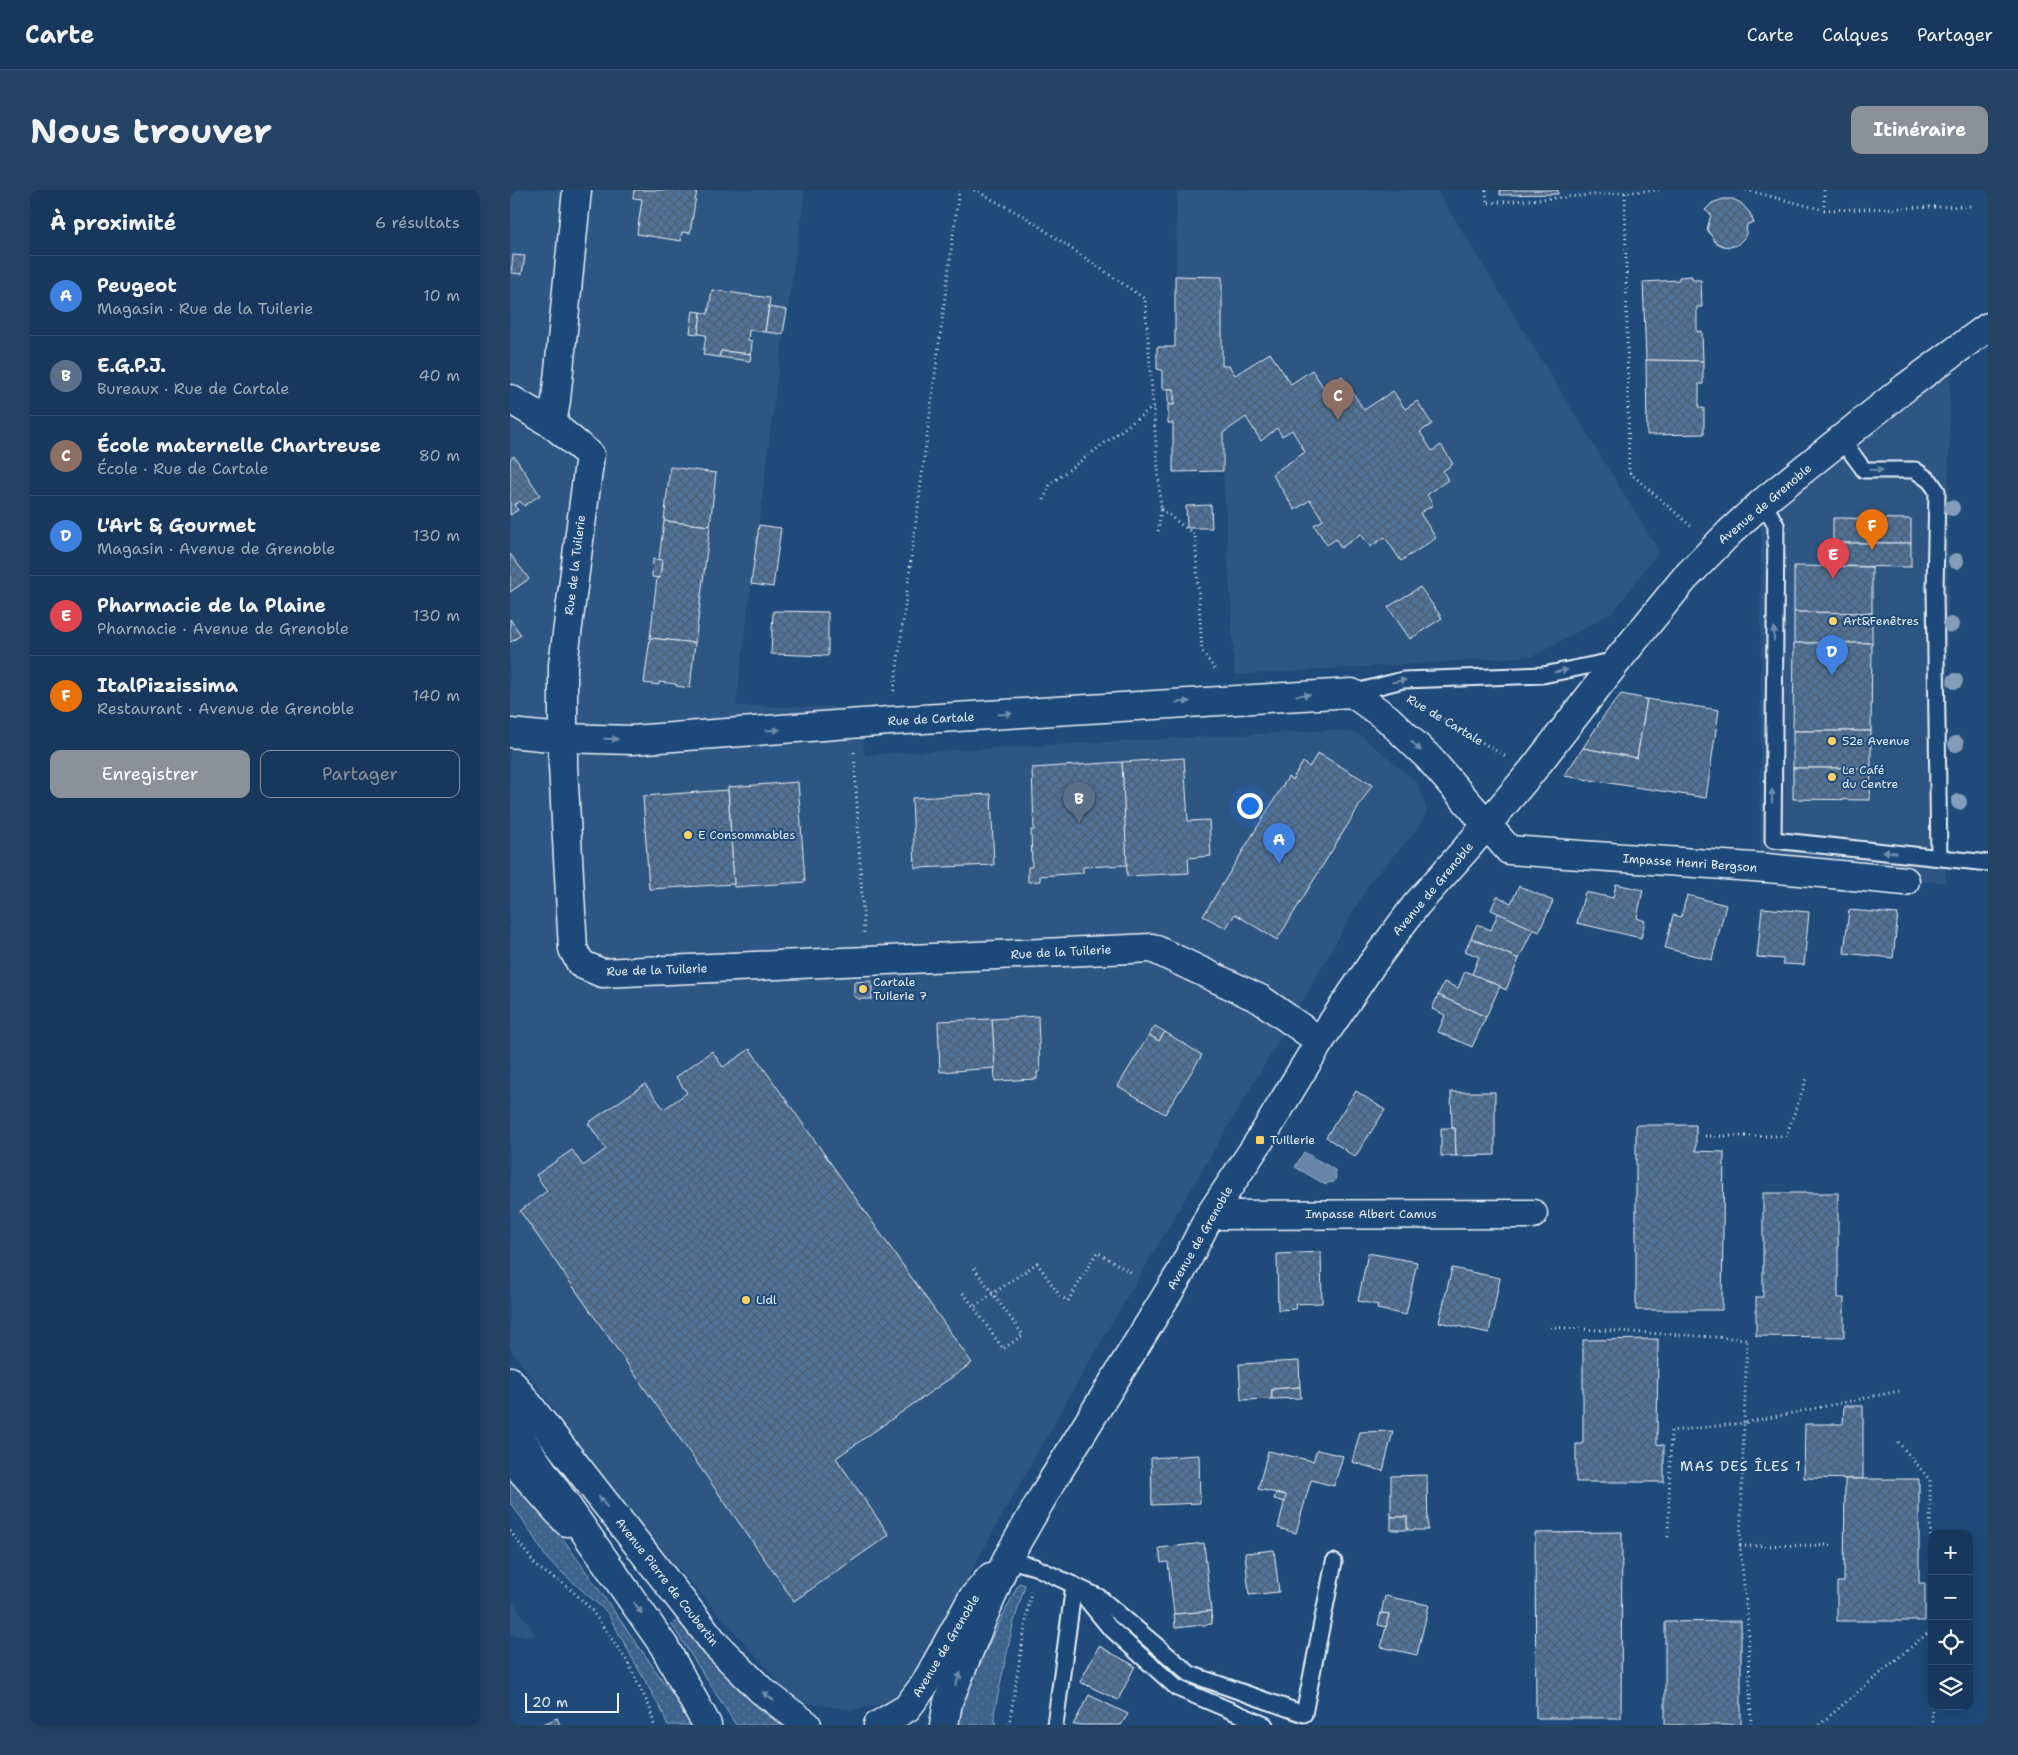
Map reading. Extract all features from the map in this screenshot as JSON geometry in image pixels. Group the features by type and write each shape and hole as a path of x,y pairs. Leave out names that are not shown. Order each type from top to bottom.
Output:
{"street":[{"path":"552,424 556,400 576,190"},
{"name":"Avenue de Grenoble","path":"944,1725 948,1702 1007,1559 1048,1488 1181,1272 1210,1215 1260,1140 1320,1041 1372,964 1416,905 1532,771 1684,578 1763,502 1906,387 1988,327"},
{"name":"Rue de la Tuilerie","path":"510,399 552,424 590,455 563,665 562,738 573,949 581,964 602,973 612,973 1152,948 1260,1000 1320,1041"},
{"path":"1352,693 1387,718 1428,757 1488,824"},
{"name":"Rue de Cartale","path":"510,733 562,738 632,740 890,721 1352,693"},
{"name":"Impasse Henri Bergson","path":"1488,824 1509,850 1768,868 1905,881"},
{"name":"Impasse Albert Camus","path":"1210,1215 1533,1214"},
{"name":"Avenue Pierre de Coubertin","path":"510,1381 716,1645 761,1690 807,1725"},
{"name":"Avenue Pierre de Coubertin","path":"510,1406 543,1424"},
{"path":"510,1424 664,1646 707,1725"},
{"path":"510,1458 616,1577"},
{"name":"Avenue de Grenoble","path":"878,1725 907,1708 925,1684 972,1599 1007,1559"}],"lane":[{"path":"1842,440 1864,470 1915,470 1930,481 1937,491 1935,590 1939,857"},
{"path":"1763,502 1776,525 1773,840 1939,857 1988,864"},
{"path":"1352,693 1403,680 1543,675 1618,660"},
{"path":"1007,1559 1035,1567 1099,1596 1190,1674 1304,1714 1334,1562"},
{"path":"1055,1725 1074,1585"},
{"path":"1074,1585 1109,1627 1177,1688 1265,1725"}],"path":[{"path":"890,721 959,190"},
{"path":"974,190 1027,218 1146,299 1160,509 1158,533"},
{"path":"1486,190 1487,203 1663,190"},
{"path":"1746,190 1824,210 1972,206"},
{"path":"1824,190 1824,210"},
{"path":"1625,193 1629,472 1693,527"},
{"path":"1044,500 1050,484 1154,406"},
{"path":"1160,509 1195,535 1202,651 1220,676"},
{"name":"Rue de Cartale","path":"1411,699 1532,771"},
{"path":"854,749 864,935"},
{"path":"1705,1136 1786,1136 1808,1078"},
{"path":"974,1307 1037,1263 1060,1296 1068,1301 1097,1252 1132,1273"},
{"path":"964,1293 1003,1349 1023,1335 974,1268"},
{"path":"1550,1327 1747,1339 1740,1546 1748,1624 1751,1725"},
{"path":"1668,1538 1671,1431 1744,1423 1899,1391"},
{"path":"1898,1442 1930,1480 1930,1620"},
{"path":"510,1530 537,1568 568,1587 590,1608 627,1661 650,1708 654,1725"},
{"path":"1740,1546 1831,1545"},
{"path":"1009,1725 1035,1567"},
{"path":"1819,1725 1928,1633"},
{"path":"1931,1665 1932,1725"}],"shaded area":[{"path":"510,190 805,190 776,388 736,706 859,707 865,755 1333,730 1359,734 1417,782 1427,812 1415,832 1370,882 1310,988 1103,1338 995,1528 920,1667 894,1702 852,1710 797,1702 626,1510 510,1348"},
{"path":"1177,190 1437,190 1659,551 1613,612 1534,656 1235,675 1223,471 1173,423 1168,423 1168,389 1162,389 1162,370 1157,369 1157,347 1175,347"},
{"path":"1950,354 1946,883 1760,870 1761,509"},
{"path":"1304,1152 1335,1170 1336,1178 1334,1182 1327,1183 1326,1185 1295,1167"},
{"path":"510,1472 528,1489 694,1725 667,1725 664,1715 607,1612 548,1560 510,1503"},
{"path":"1019,1583 1025,1585 1013,1625 994,1713 996,1725 956,1725 958,1707"},
{"path":"510,1597 536,1636 510,1635"},
{"path":"678,1619 739,1689 781,1725 736,1725 672,1625"}],"building":[{"path":"634,190 697,190 690,233 682,232 681,241 637,234 642,199 633,198"},
{"path":"1500,190 1558,190 1558,194 1500,195"},
{"path":"1723,199 1733,199 1741,203 1750,213 1754,223 1747,224 1746,234 1743,239 1737,245 1730,247 1715,242 1707,229 1711,215 1705,210 1712,203"},
{"path":"513,255 525,256 522,274 511,273"},
{"path":"1175,276 1222,277 1222,366 1229,366 1235,375 1270,353 1291,384 1312,370 1324,388 1342,376 1364,410 1393,391 1405,409 1417,401 1432,424 1420,432 1432,451 1441,445 1453,464 1443,471 1448,480 1427,495 1433,505 1420,513 1436,538 1401,561 1385,537 1370,547 1361,534 1341,548 1336,539 1327,545 1314,525 1323,520 1310,500 1295,510 1272,474 1305,452 1292,430 1282,436 1277,428 1261,441 1246,417 1223,433 1223,471 1173,472 1173,423 1168,423 1168,404 1174,405 1174,389 1162,389 1162,370 1157,369 1157,347 1175,347"},
{"path":"1692,276 1692,280 1701,280 1702,307 1697,307 1697,332 1702,331 1703,361 1646,360 1643,282 1679,280 1679,277"},
{"path":"712,290 770,298 765,332 749,330 748,340 752,341 751,354 721,351 719,357 703,355 706,335 698,334 701,312 708,314"},
{"path":"769,307 787,310 783,334 765,332"},
{"path":"693,311 701,312 698,334 690,333"},
{"path":"721,351 751,354 750,361 719,357"},
{"path":"1646,360 1703,361 1703,384 1699,384 1699,408 1704,408 1704,434 1647,435"},
{"path":"1168,389 1174,389 1174,405 1168,404"},
{"path":"514,456 540,495 524,506 520,501 514,505 518,510 510,515 510,459"},
{"path":"670,467 716,473 710,526 664,521"},
{"path":"1211,505 1212,528 1187,528 1186,506"},
{"path":"1833,518 1911,519 1911,543 1833,543"},
{"path":"664,521 710,526 695,643 650,638 657,578 660,578 662,560 659,559"},
{"path":"759,525 781,528 773,587 751,584"},
{"path":"1833,543 1911,543 1911,567 1832,566"},
{"path":"510,554 529,579 510,592"},
{"path":"653,559 662,560 660,578 652,577"},
{"path":"1794,566 1872,567 1872,613 1794,612"},
{"path":"1420,587 1442,618 1410,639 1388,607"},
{"path":"773,611 828,612 828,656 771,654"},
{"name":"Art&Fenêtres","path":"1794,612 1872,613 1872,643 1794,643"},
{"path":"510,619 521,635 511,642 510,641"},
{"path":"650,638 695,643 690,688 659,682 659,685 644,683"},
{"path":"1794,643 1872,643 1871,731 1793,731"},
{"path":"1621,694 1647,699 1637,758 1583,748 1603,717"},
{"path":"1647,699 1719,710 1706,798 1564,776 1583,748 1637,758"},
{"name":"52e Avenue","path":"1793,731 1871,731 1871,768 1793,768"},
{"path":"1318,753 1372,785 1277,940 1235,914 1226,928 1203,916 1288,777 1292,780 1303,762 1309,767"},
{"path":"1184,758 1188,821 1209,820 1211,856 1188,858 1189,873 1127,876 1122,762"},
{"path":"1122,762 1127,865 1083,867 1083,873 1040,876 1040,881 1028,882 1028,867 1032,867 1031,830 1034,830 1032,768"},
{"name":"Le Café du Centre","path":"1793,768 1871,768 1870,800 1793,799"},
{"path":"798,782 805,882 734,887 728,787"},
{"name":"E Consommables","path":"728,790 734,884 649,889 643,796"},
{"path":"991,794 994,865 915,868 912,798"},
{"path":"1616,884 1643,890 1637,918 1645,921 1641,938 1577,923 1585,892 1613,898"},
{"path":"1519,886 1553,901 1539,932 1491,910 1497,896 1511,903"},
{"path":"1687,895 1726,905 1712,960 1665,948 1673,915 1681,917"},
{"path":"1762,908 1809,912 1804,965 1783,964 1783,959 1757,957"},
{"path":"1849,910 1898,914 1893,958 1844,953"},
{"path":"1498,913 1533,929 1519,959 1471,938 1477,924 1491,930"},
{"path":"1471,938 1519,959 1506,990 1472,974 1479,957 1465,951"},
{"path":"1465,971 1500,986 1486,1017 1438,995 1444,982 1458,988"},
{"name":"Cartale Tuilerie 7","path":"872,981 872,999 859,999 854,996 854,982"},
{"path":"1438,995 1486,1017 1472,1047 1438,1032 1445,1015 1432,1009"},
{"path":"1038,1016 1040,1072 1037,1072 1037,1079 995,1081 992,1019"},
{"path":"992,1019 995,1068 940,1072 938,1021"},
{"path":"1155,1026 1165,1032 1159,1041 1149,1035"},
{"path":"1165,1032 1202,1055 1165,1114 1118,1086 1149,1035 1159,1041"},
{"path":"750,1049 972,1363 836,1458 889,1535 794,1601 520,1211 547,1191 536,1175 572,1150 583,1166 606,1149 588,1123 645,1084 664,1109 687,1093 676,1077 712,1051 723,1067"},
{"path":"1356,1091 1385,1110 1355,1157 1326,1137"},
{"path":"1451,1092 1495,1092 1495,1155 1456,1156 1455,1128 1452,1128"},
{"path":"1636,1125 1696,1125 1696,1151 1724,1152 1722,1310 1636,1310"},
{"path":"1441,1128 1455,1128 1456,1156 1441,1156"},
{"path":"1763,1193 1838,1193 1838,1298 1844,1298 1844,1337 1756,1336 1756,1297 1763,1297"},
{"path":"1321,1252 1322,1303 1295,1304 1296,1309 1278,1310 1277,1254"},
{"path":"1368,1253 1417,1262 1406,1315 1377,1309 1378,1305 1358,1301"},
{"path":"1452,1268 1500,1278 1489,1333 1439,1322"},
{"path":"1658,1339 1657,1444 1664,1445 1664,1482 1576,1482 1576,1444 1583,1444 1583,1340"},
{"path":"1299,1361 1300,1387 1272,1389 1272,1399 1241,1400 1239,1364"},
{"path":"1300,1387 1301,1398 1272,1399 1272,1389"},
{"path":"1844,1406 1863,1406 1863,1479 1804,1478 1805,1424 1843,1424"},
{"path":"1393,1431 1383,1471 1352,1462 1360,1432"},
{"path":"1317,1450 1343,1456 1334,1486 1311,1480 1296,1533 1278,1528 1286,1495 1258,1489 1268,1451 1313,1461"},
{"path":"1199,1455 1200,1503 1152,1505 1151,1458"},
{"path":"1427,1475 1428,1530 1407,1530 1407,1517 1391,1517 1391,1476"},
{"path":"1845,1479 1919,1479 1919,1583 1925,1583 1925,1621 1837,1621 1837,1582 1844,1582"},
{"path":"1276,1493 1286,1495 1285,1502 1274,1499"},
{"path":"1391,1517 1407,1517 1407,1530 1391,1530"},
{"path":"1622,1532 1621,1718 1536,1718 1535,1533"},
{"path":"1204,1543 1211,1611 1174,1614 1168,1562 1161,1563 1159,1548"},
{"path":"1274,1550 1279,1592 1249,1595 1245,1553"},
{"path":"1385,1596 1429,1605 1417,1655 1381,1647 1389,1614 1381,1613"},
{"path":"1211,1611 1212,1624 1175,1628 1174,1614"},
{"path":"1381,1613 1389,1614 1386,1627 1378,1625"},
{"path":"1741,1621 1741,1725 1665,1725 1665,1622"},
{"path":"1099,1646 1135,1666 1118,1700 1080,1682"},
{"path":"1089,1695 1128,1714 1121,1725 1073,1725"},
{"path":"557,1718 560,1725 541,1725"}],"place":[{"name":"École maternelle Chartreuse","path":"1338,420"},
{"name":"ItalPizzissima","path":"1872,550"},
{"name":"Pharmacie de la Plaine","path":"1833,579"},
{"name":"Art&Fenêtres","path":"1833,621"},
{"name":"L'Art & Gourmet","path":"1832,676"},
{"name":"52e Avenue","path":"1832,741"},
{"name":"Le Café du Centre","path":"1832,777"},
{"name":"E.G.P.J.","path":"1079,823"},
{"name":"E Consommables","path":"688,835"},
{"name":"Peugeot","path":"1279,864"},
{"name":"Cartale Tuilerie 7","path":"863,989"},
{"name":"Tuillerie","path":"1260,1140"},
{"name":"Lidl","path":"746,1300"}],"district":[{"name":"MAS DES ÎLES 1","path":"1741,1466"}]}
